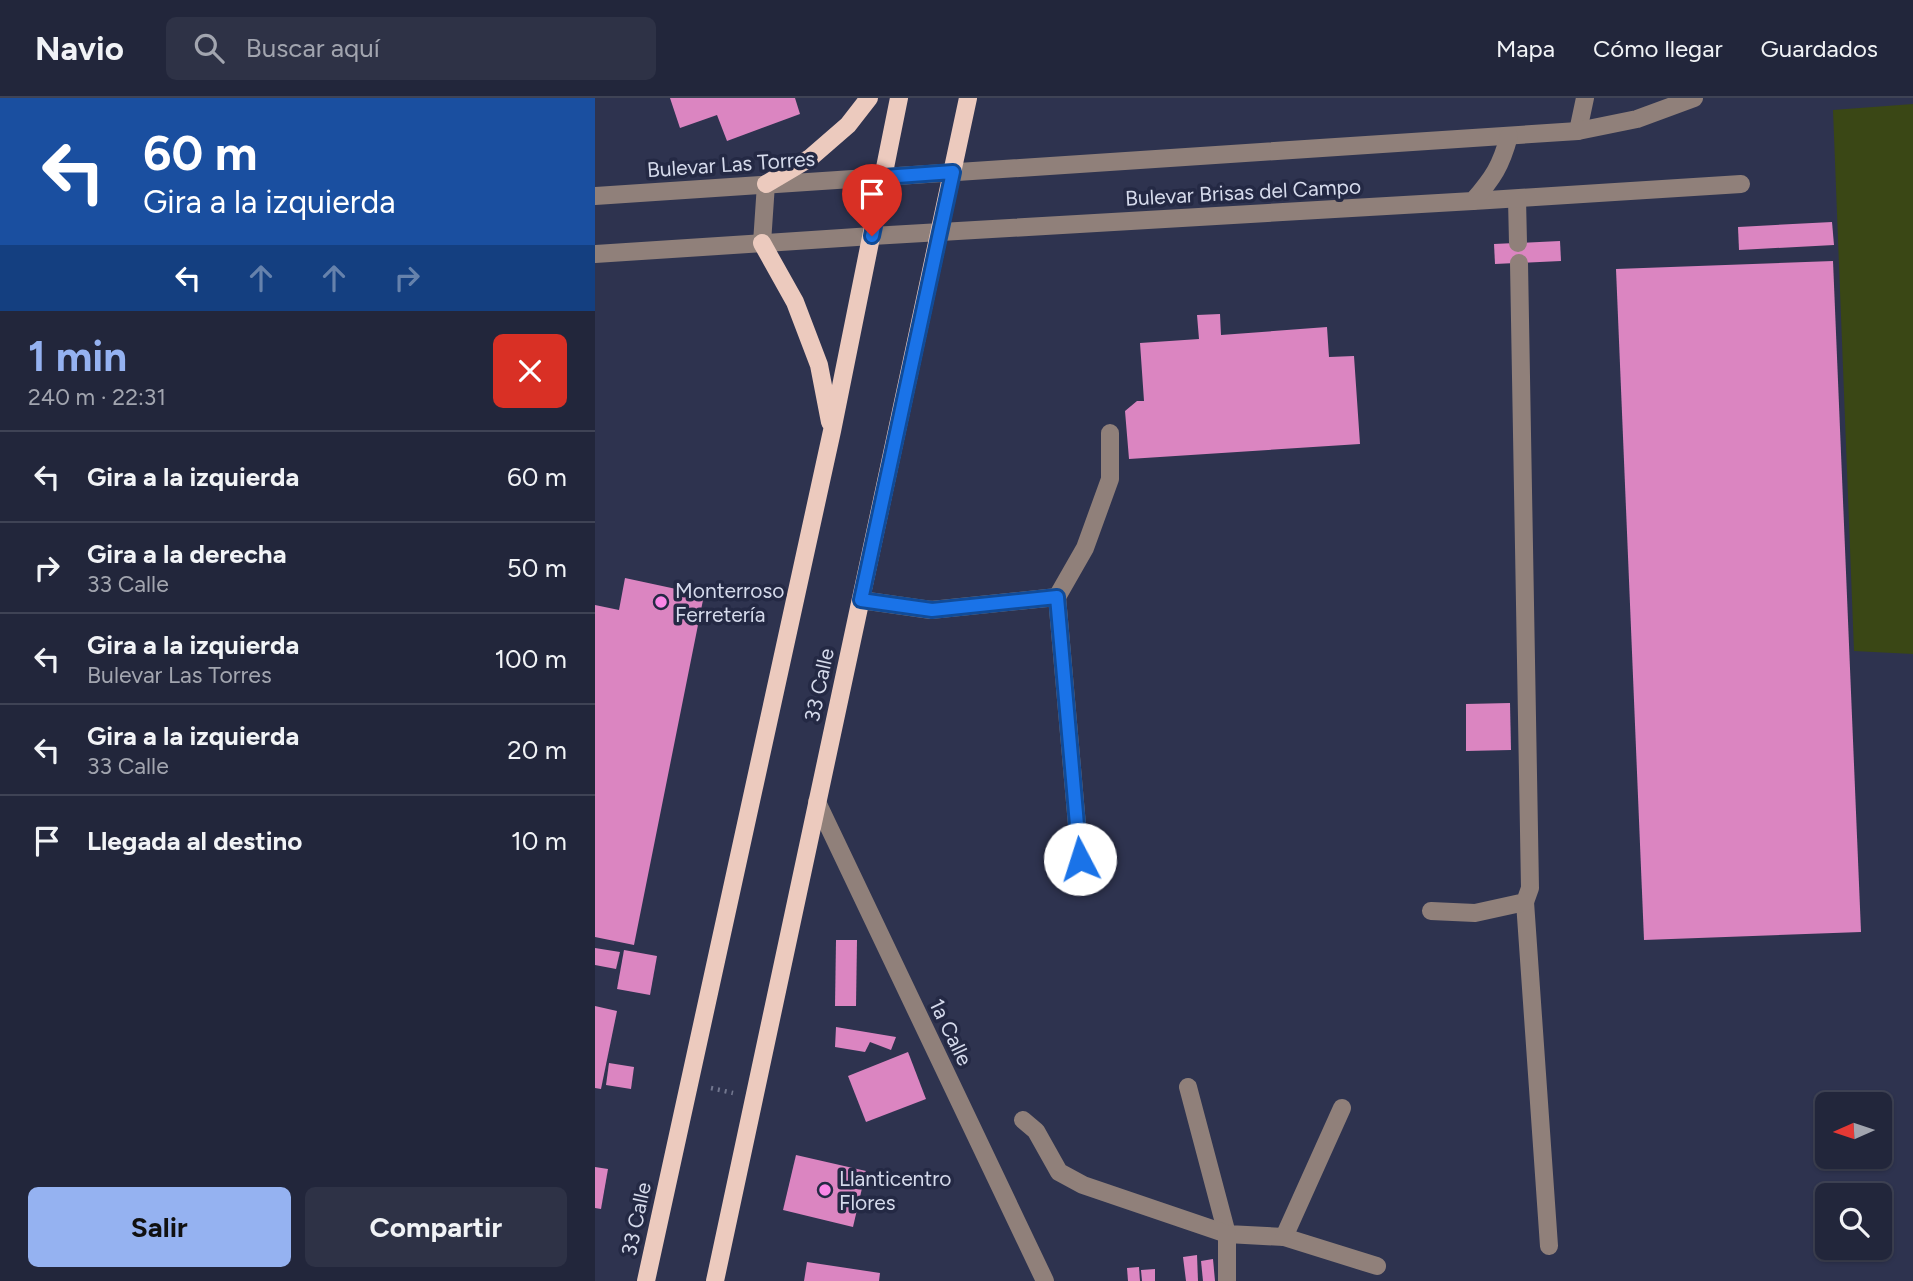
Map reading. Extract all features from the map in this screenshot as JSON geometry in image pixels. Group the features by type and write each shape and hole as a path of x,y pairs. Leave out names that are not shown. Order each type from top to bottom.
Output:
{"main road":[{"path":"767,184 810,158 848,125 869,98"},
{"name":"33 Calle","path":"646,1281 832,431 899,98"},
{"name":"33 Calle","path":"715,1281 968,98"},
{"path":"762,243 795,302 819,365 832,431"}],"street":[{"path":"1578,131 1585,98"},
{"name":"Bulevar Brisas del Campo","path":"953,172 1578,131 1637,119 1694,98"},
{"path":"1473,201 1493,178 1503,158 1509,135"},
{"name":"Bulevar Las Torres","path":"595,196 953,172"},
{"path":"762,243 767,184"},
{"name":"Bulevar Brisas del Campo","path":"939,233 1741,184"},
{"path":"1517,199 1518,243"},
{"path":"595,254 939,233"},
{"path":"1519,263 1530,888 1525,902 1549,1246"},
{"path":"1080,859 1057,597 1085,548 1110,480 1110,433"},
{"path":"861,600 932,610 1057,597"},
{"name":"1a Calle","path":"817,802 1045,1281"},
{"path":"1431,911 1475,913 1525,902"},
{"path":"1188,1087 1227,1234 1227,1281"},
{"path":"1284,1237 1342,1108"},
{"path":"1023,1120 1035,1131 1059,1172 1083,1185 1227,1234 1284,1237 1377,1266"}],"path":[{"path":"689,1083 754,1097"}],"green space":[{"path":"1913,104 1913,654 1854,651 1833,110"}],"building":[{"path":"670,98 795,98 800,114 727,141 717,115 680,128"},
{"path":"1832,222 1834,245 1739,250 1738,227"},
{"path":"1560,241 1561,261 1495,264 1494,244"},
{"path":"1833,261 1861,932 1644,940 1616,269"},
{"path":"1220,314 1221,335 1327,327 1329,357 1354,356 1360,444 1129,459 1125,411 1137,401 1144,401 1140,343 1199,339 1197,315"},
{"path":"625,578 704,595 634,945 595,937 595,605 619,610"},
{"path":"1510,703 1511,750 1466,751 1466,704"},
{"path":"836,940 857,940 856,1006 835,1006"},
{"path":"595,948 620,952 616,969 595,965"},
{"path":"624,950 657,956 650,995 617,989"},
{"path":"595,1006 617,1011 601,1089 595,1088"},
{"path":"836,1027 896,1037 891,1050 870,1042 865,1052 835,1047"},
{"path":"908,1052 926,1099 866,1122 848,1076"},
{"path":"609,1063 634,1067 631,1089 606,1085"},
{"name":"Llanticentro Flores","path":"796,1155 866,1171 853,1227 783,1210"},
{"path":"595,1167 608,1169 601,1209 595,1208"},
{"path":"1197,1255 1198,1281 1186,1281 1183,1257"},
{"path":"1213,1259 1215,1281 1203,1281 1201,1261"},
{"path":"807,1262 880,1273 879,1281 804,1281"},
{"path":"1139,1267 1140,1281 1128,1281 1127,1268"},
{"path":"1155,1269 1155,1281 1142,1281 1141,1270"}],"place":[{"name":"Monterroso Ferretería","path":"661,602"},
{"name":"Llanticentro Flores","path":"825,1190"}],"route":[{"path":"872,236 884,177 953,172 861,600 932,610 1057,597 1080,859"}]}
